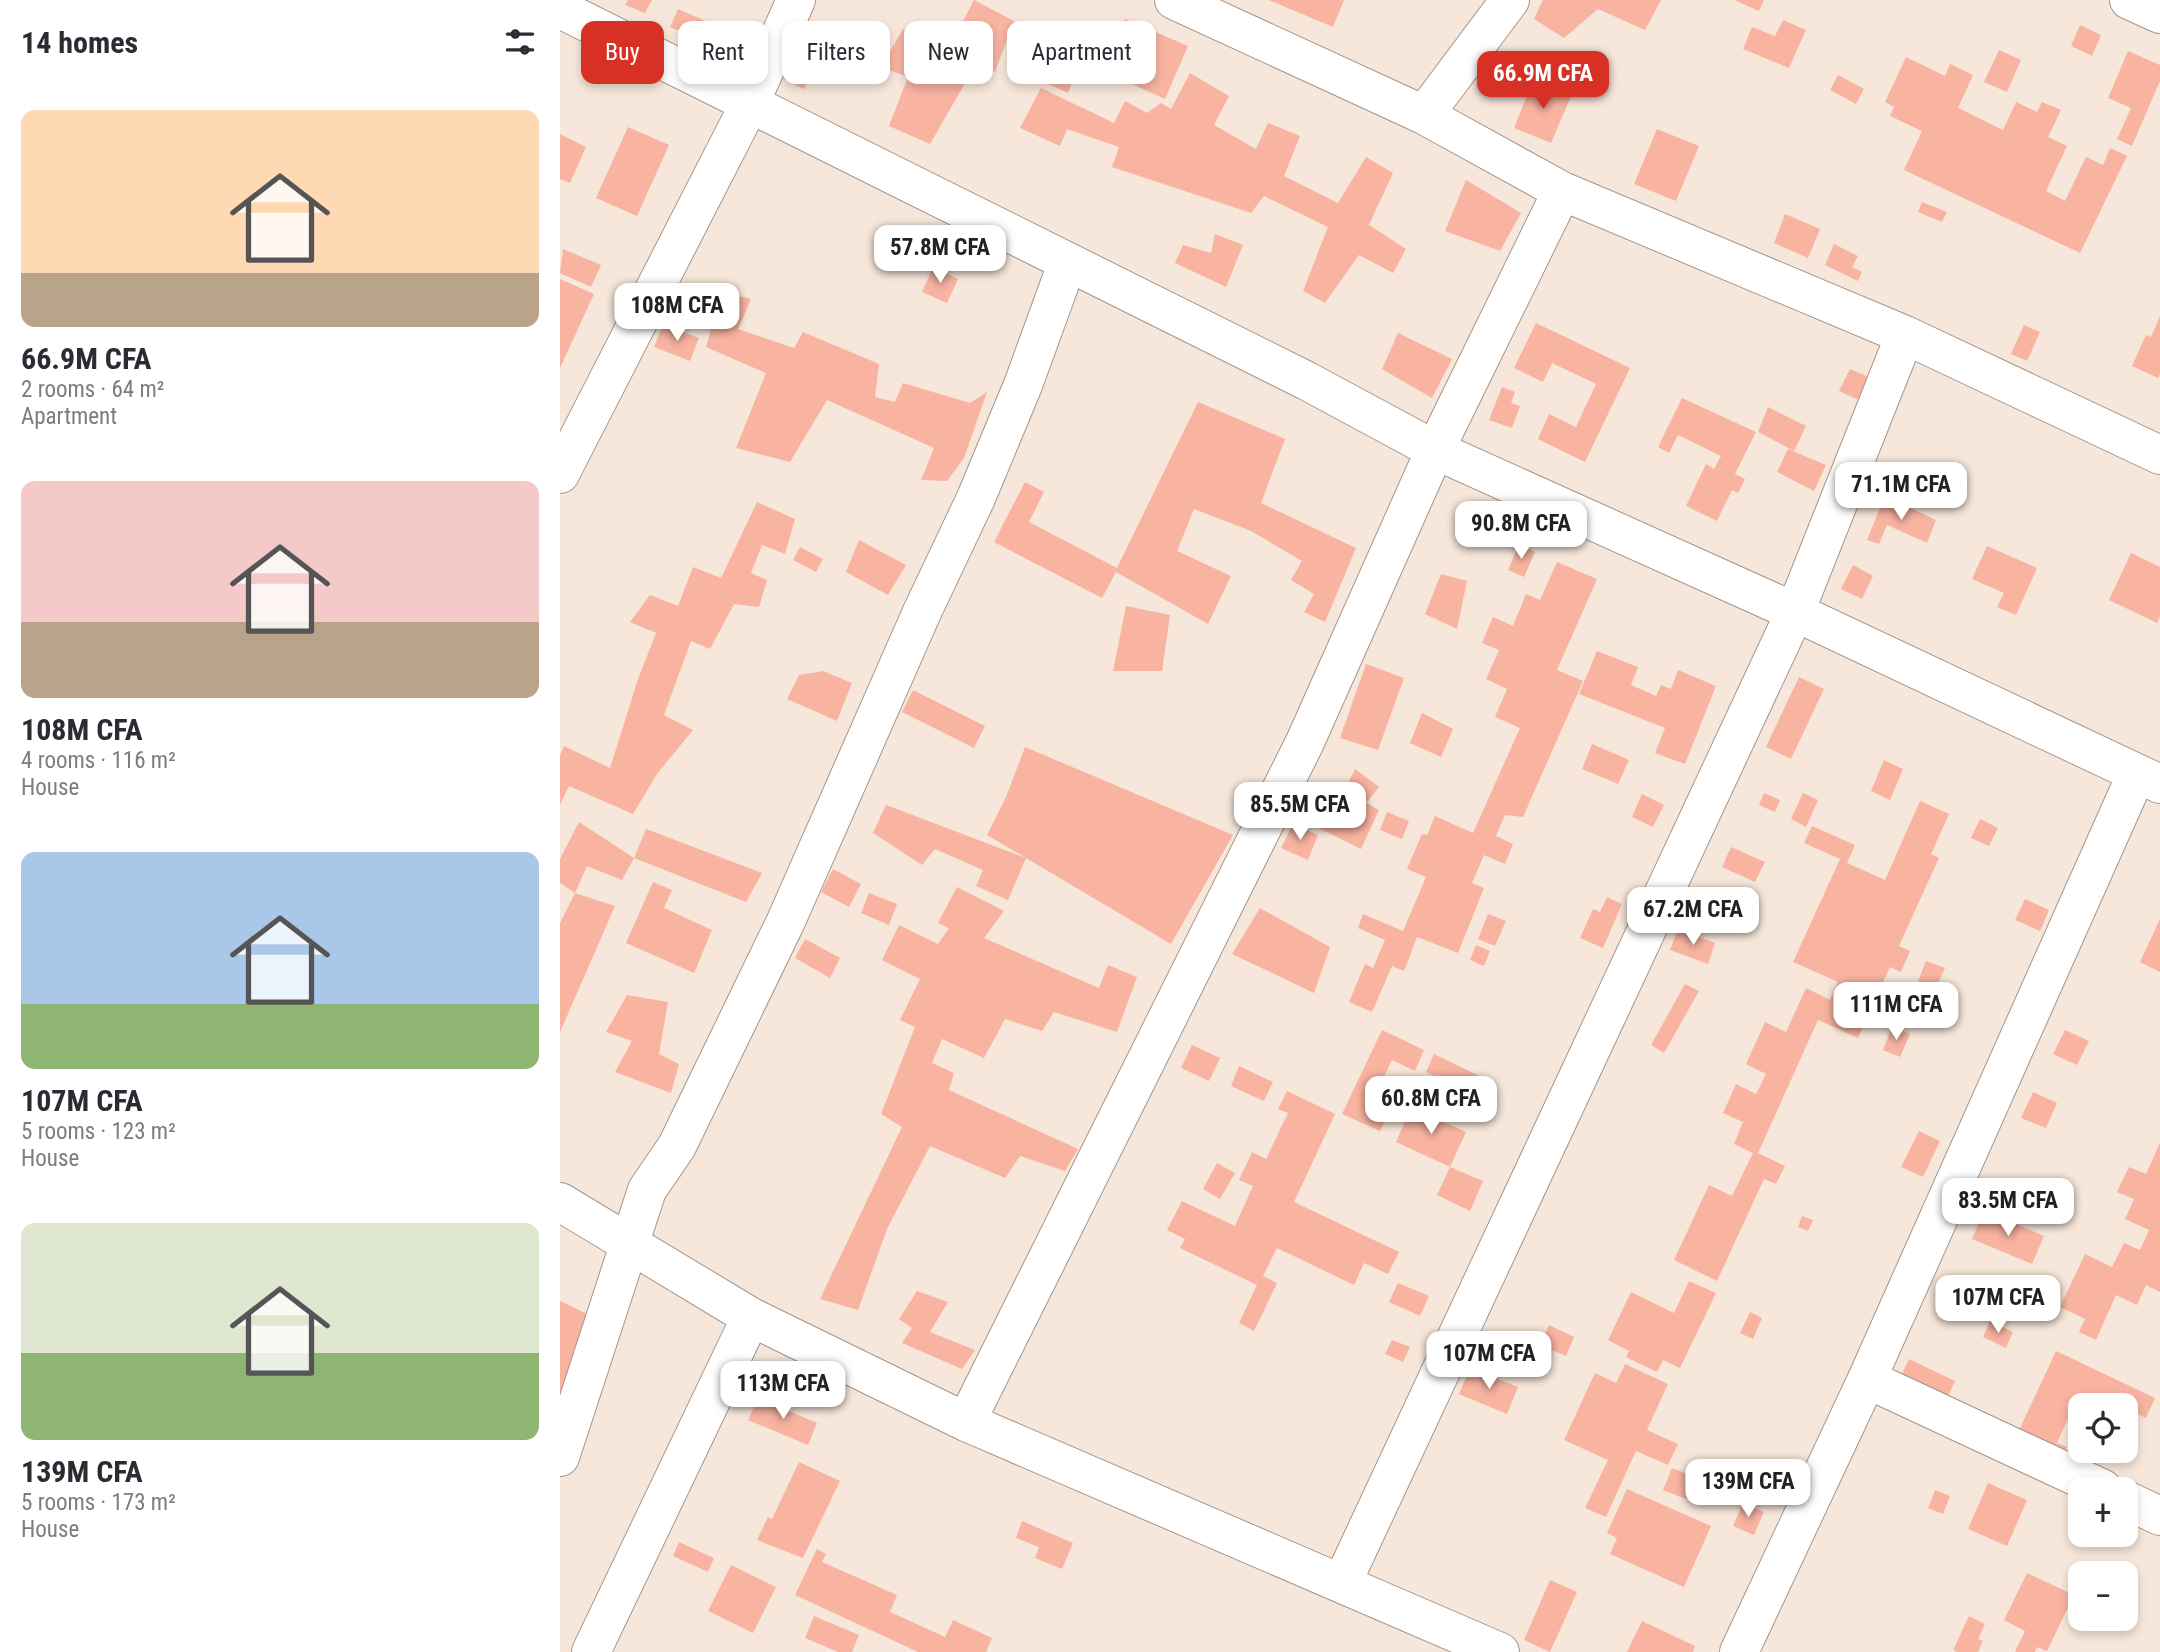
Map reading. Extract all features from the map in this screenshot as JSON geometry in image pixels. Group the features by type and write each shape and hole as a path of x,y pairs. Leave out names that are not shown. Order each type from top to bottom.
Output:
{"street":[{"path":"560,474 749,105 796,0"},
{"path":"1174,0 1424,115 1562,191 1905,335 2160,455"},
{"path":"1424,115 1510,0"},
{"path":"2129,0 2160,14"},
{"path":"560,9 1067,264 1307,381 1436,450 1795,612 2148,778 1739,1652"},
{"path":"966,1422 1305,742 1436,450 1562,191"},
{"path":"560,1457 647,1190 677,1146 786,921 922,612 976,498 1023,385 1067,264"},
{"path":"1342,1583 1795,612 1905,335"},
{"path":"560,1202 629,1246 751,1317 966,1422 1500,1652"},
{"path":"592,1652 751,1317"},
{"path":"1867,1379 2077,1477"},
{"path":"2138,1506 2160,1516"}],"building":[{"path":"628,0 652,0 645,13 625,5"},
{"path":"974,0 1014,21 1007,21 1007,40 995,72 993,21 963,21"},
{"path":"1269,0 1344,0 1333,27"},
{"path":"1543,0 1661,0 1645,30 1598,9 1564,38 1534,19"},
{"path":"1734,0 1764,0 1759,11"},
{"path":"678,9 706,21 678,21 678,30 670,27"},
{"path":"1783,20 1806,30 1789,68 1743,49 1752,27 1775,36"},
{"path":"2080,25 2101,35 2092,56 2071,46"},
{"path":"903,29 904,76 890,70 890,51"},
{"path":"1156,32 1188,46 1165,99 1132,84 1156,84"},
{"path":"1999,50 2021,60 2007,92 1984,82"},
{"path":"2128,51 2160,65 2160,81 2132,146 2117,139 2131,108 2108,98"},
{"path":"1906,57 1945,76 1950,64 1973,75 1958,108 2003,130 2016,102 2037,112 2042,102 2061,110 2048,137 2067,146 2046,191 2065,201 2086,157 2103,165 2110,148 2127,156 2080,253 1904,170 1922,131 1890,116 1894,107 1885,102"},
{"path":"1190,73 1229,96 1214,125 1256,149 1268,123 1300,136 1284,176 1338,203 1366,157 1393,173 1369,225 1406,249 1393,273 1359,255 1325,303 1303,291 1328,227 1264,196 1251,213 1112,167 1119,147 1067,129 1060,146 1020,128 1041,88 1114,123 1125,101 1147,113 1161,103 1171,109"},
{"path":"1838,75 1864,89 1856,104 1830,90"},
{"path":"1534,78 1572,94 1551,143 1514,128"},
{"path":"794,84 807,84 804,89"},
{"path":"905,84 965,84 930,144 889,126"},
{"path":"1048,84 1072,84 1068,93"},
{"path":"628,127 669,145 637,216 596,198"},
{"path":"1657,129 1699,146 1676,201 1634,184"},
{"path":"560,134 586,147 570,183 560,179"},
{"path":"1466,180 1521,213 1500,251 1445,231"},
{"path":"1922,202 1947,212 1942,222 1918,212"},
{"path":"1785,214 1820,229 1808,258 1774,243"},
{"path":"1215,234 1243,245 1226,287 1175,263 1183,245 1211,253"},
{"path":"1834,244 1858,256 1852,267 1862,272 1858,281 1825,265"},
{"path":"563,249 601,265 591,287 560,273"},
{"path":"933,267 958,279 947,303 922,292"},
{"path":"560,279 594,294 560,368"},
{"path":"721,292 751,299 738,329 794,348 803,332 879,364 875,397 895,402 903,383 970,403 987,392 964,458 947,481 921,480 934,448 827,400 790,462 736,448 766,373 706,347"},
{"path":"2160,316 2158,378 2132,366 2146,335 2151,337"},
{"path":"1536,323 1630,368 1585,462 1538,439 1549,414 1576,427 1596,384 1552,363 1543,382 1514,368"},
{"path":"663,325 699,338 690,361 654,347"},
{"path":"2024,325 2040,332 2027,361 2011,354"},
{"path":"1398,333 1452,359 1432,398 1382,369"},
{"path":"1850,369 1869,377 1859,400 1839,391"},
{"path":"1502,387 1515,392 1511,403 1520,406 1512,428 1489,420"},
{"path":"1682,398 1756,432 1735,474 1745,479 1738,493 1732,490 1717,521 1686,506 1706,464 1714,469 1721,456 1678,435 1669,453 1658,447"},
{"path":"1198,402 1285,439 1261,503 1356,548 1325,622 1304,612 1314,594 1291,580 1302,561 1251,531 1194,509 1177,551 1231,576 1208,624 1116,572 1102,598 994,542 1025,482 1044,492 1029,522 1117,568"},
{"path":"1768,407 1806,426 1794,451 1758,432"},
{"path":"1788,449 1826,465 1814,491 1777,472"},
{"path":"1885,496 1936,520 1927,543 1887,525 1879,544 1867,540"},
{"path":"757,502 795,519 785,554 762,545 751,573 767,580 759,607 734,604 710,649 691,641 664,715 693,730 657,774 633,814 569,786 560,805 560,756 564,746 610,768 638,679 656,633 630,622 650,595 678,606 693,567 721,578"},
{"path":"859,540 906,565 888,595 846,572"},
{"path":"1519,544 1535,552 1524,577 1508,570"},
{"path":"1987,546 2037,568 2016,615 1997,607 2004,593 1972,579"},
{"path":"800,547 823,559 816,572 793,560"},
{"path":"2131,553 2160,567 2160,616 2157,623 2109,600"},
{"path":"1557,562 1597,579 1557,670 1583,681 1523,817 1505,815 1496,836 1513,844 1505,864 1484,855 1472,883 1484,888 1458,953 1417,937 1404,971 1392,966 1372,1012 1349,1002 1365,964 1373,968 1385,940 1358,928 1363,914 1403,931 1426,877 1407,869 1422,834 1427,835 1435,816 1473,833 1520,728 1495,717 1507,689 1486,679 1499,650 1482,643 1493,617 1513,626 1526,594 1540,600"},
{"path":"1853,565 1873,576 1862,599 1841,589"},
{"path":"1441,574 1467,581 1457,629 1425,614"},
{"path":"1126,606 1170,615 1162,671 1113,671"},
{"path":"1597,651 1638,667 1631,685 1656,696 1661,685 1671,689 1678,670 1716,686 1685,764 1655,753 1665,728 1579,694"},
{"path":"1366,664 1404,678 1378,750 1340,738"},
{"path":"823,671 852,683 837,721 787,699 799,675"},
{"path":"1799,677 1824,689 1791,759 1766,747"},
{"path":"913,690 985,726 974,748 902,712"},
{"path":"1422,713 1453,729 1441,757 1410,743"},
{"path":"1592,744 1629,760 1618,784 1582,769"},
{"path":"1025,747 1233,835 1171,944 987,835 1006,797"},
{"path":"1884,760 1903,769 1890,800 1871,791"},
{"path":"1355,769 1379,787 1366,803 1379,810 1361,849 1300,819 1321,783 1345,789"},
{"path":"1764,793 1780,800 1775,812 1759,805"},
{"path":"1803,793 1818,800 1806,827 1791,819"},
{"path":"1642,794 1664,805 1653,827 1632,817"},
{"path":"1920,801 1949,814 1931,854 1939,858 1899,946 1910,951 1901,972 1890,967 1858,1038 1818,1020 1758,1153 1785,1166 1776,1184 1764,1179 1717,1281 1674,1260 1709,1185 1732,1196 1753,1153 1734,1144 1743,1122 1723,1113 1736,1084 1756,1094 1766,1074 1746,1064 1765,1022 1786,1032 1806,988 1830,1000 1838,982 1793,962 1840,859 1804,843 1812,826 1855,845 1847,863 1885,880"},
{"path":"886,805 1026,858 1008,900 976,886 983,870 935,849 922,865 873,833"},
{"path":"1387,812 1409,821 1402,839 1380,830"},
{"path":"1980,819 1998,828 1989,846 1971,838"},
{"path":"579,822 634,858 622,880 587,866 575,893 560,883 560,859"},
{"path":"1293,824 1318,835 1308,860 1281,848"},
{"path":"646,829 762,873 746,902 634,858"},
{"path":"1731,847 1765,862 1755,882 1722,867"},
{"path":"833,869 861,884 849,907 821,892"},
{"path":"653,882 672,890 664,908 712,930 694,973 626,943"},
{"path":"957,887 1004,911 984,938 1099,988 1108,965 1137,977 1117,1032 1054,1012 1042,1031 1005,1019 984,1058 942,1039 932,1063 954,1073 949,1090 1078,1149 1065,1171 1020,1156 1005,1178 930,1146 887,1229 858,1310 820,1299 902,1127 881,1114 915,1027 900,1020 920,979 882,960 899,925 938,944 949,928 938,923"},
{"path":"575,893 615,906 560,1032 560,923"},
{"path":"869,893 897,904 889,925 861,913"},
{"path":"1607,897 1622,904 1603,948 1580,938 1593,909 1600,912"},
{"path":"2025,899 2049,910 2040,931 2015,920"},
{"path":"1260,908 1330,947 1314,993 1232,954"},
{"path":"1488,914 1506,921 1495,946 1478,939"},
{"path":"2160,919 2160,972 2140,962"},
{"path":"1678,929 1715,943 1708,964 1670,950"},
{"path":"805,939 840,958 830,978 795,958"},
{"path":"1476,945 1490,951 1484,966 1470,960"},
{"path":"1926,961 1945,968 1936,988 1918,981"},
{"path":"1685,984 1699,991 1664,1053 1651,1045"},
{"path":"627,995 668,1002 659,1054 679,1064 671,1093 615,1072 632,1041 606,1032"},
{"path":"1892,1027 1910,1034 1900,1057 1883,1050"},
{"path":"1382,1030 1424,1050 1415,1071 1392,1060 1371,1105 1389,1112 1380,1131 1342,1114"},
{"path":"2065,1030 2089,1041 2077,1065 2053,1054"},
{"path":"1192,1045 1220,1058 1209,1081 1181,1068"},
{"path":"1434,1054 1496,1084 1488,1103 1426,1072"},
{"path":"1239,1066 1273,1082 1264,1101 1231,1086"},
{"path":"1287,1091 1335,1114 1294,1202 1399,1252 1388,1274 1364,1263 1354,1285 1277,1248 1263,1276 1277,1283 1254,1331 1239,1323 1257,1285 1180,1248 1185,1239 1167,1230 1182,1201 1235,1226 1253,1186 1239,1180 1252,1152 1266,1159 1288,1113 1278,1109"},
{"path":"2033,1092 2057,1103 2046,1128 2021,1118"},
{"path":"1413,1103 1426,1108 1424,1113 1466,1132 1450,1167 1396,1142"},
{"path":"1919,1131 1940,1141 1923,1177 1901,1167"},
{"path":"2160,1143 2160,1292 2146,1285 2137,1305 2116,1295 2096,1340 2079,1332 2085,1319 2060,1307 2085,1254 2112,1267 2124,1243 2140,1250 2149,1230 2125,1219 2134,1199 2117,1192 2129,1167 2146,1174"},
{"path":"1217,1163 1235,1173 1220,1199 1203,1189"},
{"path":"1450,1167 1483,1181 1470,1211 1437,1195"},
{"path":"1984,1211 2044,1236 2032,1264 1972,1239"},
{"path":"1802,1216 1813,1220 1808,1231 1798,1227"},
{"path":"1689,1281 1716,1293 1680,1368 1663,1360 1657,1372 1626,1357 1629,1351 1608,1340 1631,1292 1674,1313"},
{"path":"1398,1283 1429,1296 1420,1316 1389,1302"},
{"path":"917,1291 948,1302 930,1332 975,1350 962,1369 902,1343 912,1328 899,1319"},
{"path":"560,1301 600,1320 560,1407"},
{"path":"1750,1312 1762,1318 1753,1339 1740,1333"},
{"path":"1990,1321 2013,1332 2006,1348 1983,1337"},
{"path":"1549,1325 1574,1337 1566,1356 1540,1345"},
{"path":"1392,1340 1410,1347 1403,1362 1385,1354"},
{"path":"2056,1351 2155,1398 2146,1418 2138,1414 2138,1393 2068,1393 2068,1418 2057,1443 2067,1447 2059,1462 2014,1441"},
{"path":"1909,1359 1955,1381 1945,1403 1899,1381"},
{"path":"1625,1364 1668,1384 1647,1430 1678,1444 1668,1465 1636,1451 1606,1517 1585,1508 1608,1460 1564,1440 1595,1373 1616,1383"},
{"path":"1470,1368 1518,1387 1507,1414 1459,1394"},
{"path":"758,1398 817,1423 808,1445 748,1420"},
{"path":"799,1462 840,1481 803,1558 757,1540 768,1517 772,1519"},
{"path":"1672,1468 1695,1477 1686,1499 1663,1490"},
{"path":"1988,1483 2027,1500 2007,1546 1968,1529"},
{"path":"1627,1489 1711,1526 1684,1587 1610,1554 1617,1538 1607,1533"},
{"path":"1935,1490 1950,1496 1943,1514 1928,1508"},
{"path":"1743,1503 1764,1512 1754,1535 1733,1526"},
{"path":"1022,1521 1073,1543 1062,1569 1035,1558 1039,1547 1016,1538"},
{"path":"679,1542 714,1558 708,1572 673,1556"},
{"path":"817,1549 826,1554 822,1562 897,1595 890,1612 945,1637 953,1620 992,1638 986,1652 918,1652 795,1595"},
{"path":"731,1565 776,1587 753,1633 708,1611"},
{"path":"2027,1573 2068,1592 2068,1607 2047,1651 2037,1647 2035,1652 2015,1652 2025,1631 2004,1620"},
{"path":"1550,1580 1577,1592 1550,1652 1524,1640"},
{"path":"814,1616 859,1635 852,1652 838,1652 805,1638"},
{"path":"1969,1616 1985,1624 1978,1639 1983,1641 1978,1652 1957,1652 1953,1650"},
{"path":"1642,1621 1695,1646 1693,1652 1627,1652"}]}
